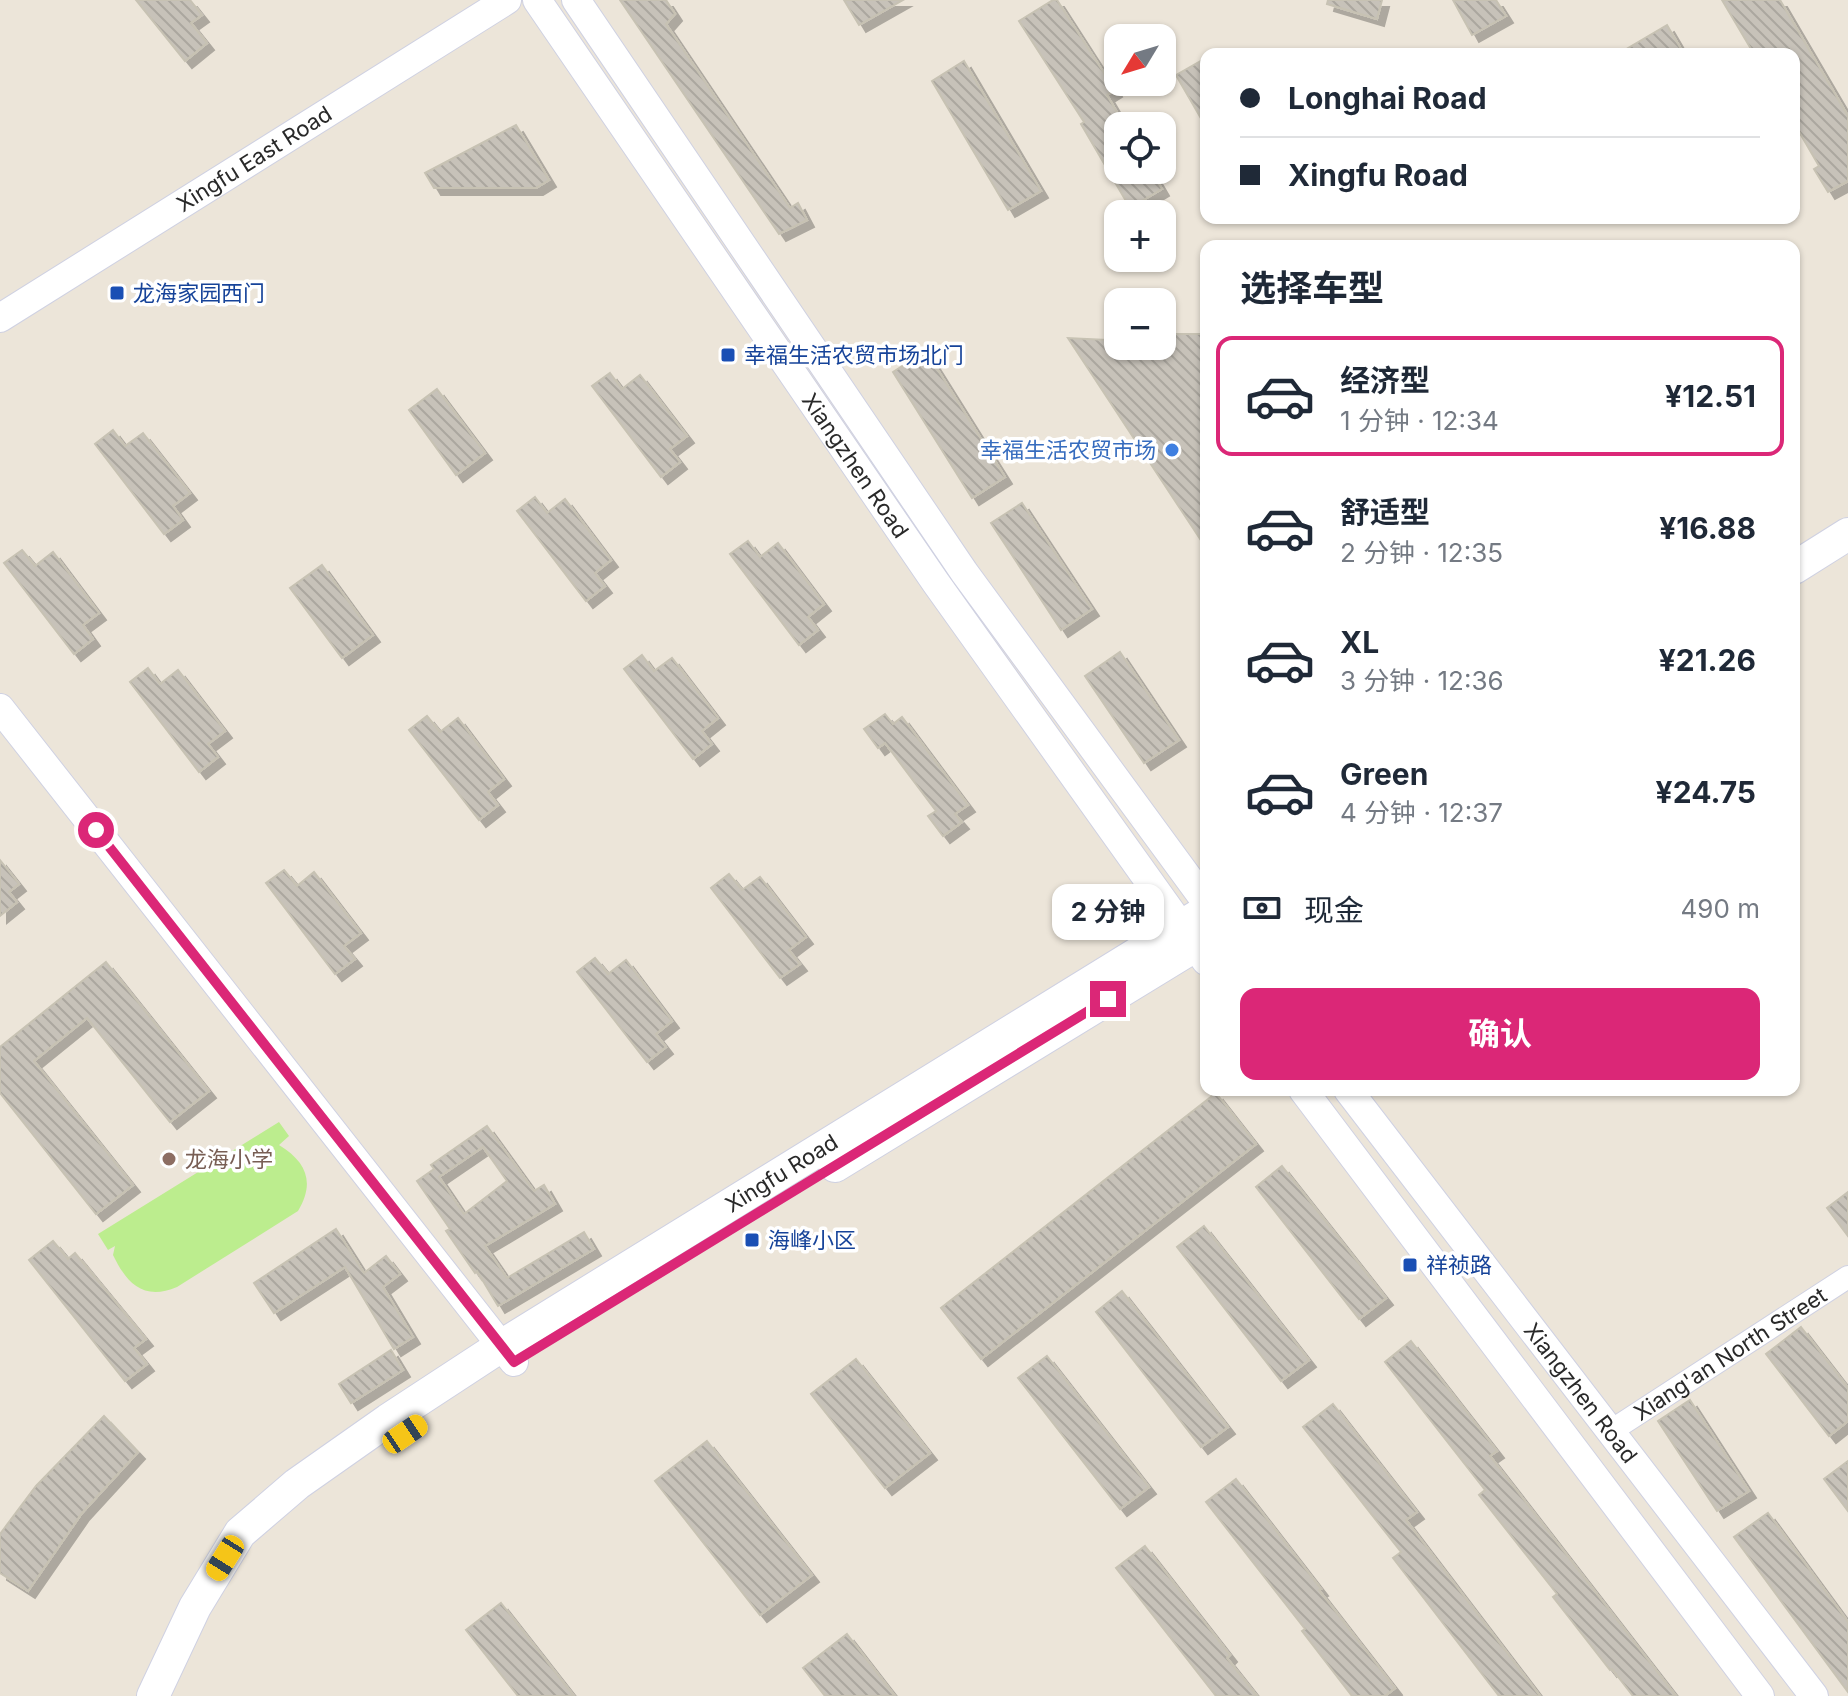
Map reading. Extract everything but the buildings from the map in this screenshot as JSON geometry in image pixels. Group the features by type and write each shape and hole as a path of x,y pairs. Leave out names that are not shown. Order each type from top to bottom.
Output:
{"main road":[{"path":"1800,539 1848,509"},
{"path":"1800,564 1848,534"},
{"name":"Xingfu Road","path":"153,1696 195,1607 240,1533 297,1484 388,1420 507,1354 1199,936"},
{"name":"Xingfu Road","path":"175,1696 212,1618 257,1548 312,1500 405,1434 507,1354"}],"street":[{"name":"Xingfu East Road","path":"0,318 507,0"},
{"name":"Xiangzhen Road","path":"537,0 936,583 1199,936"},
{"name":"Xiangzhen Road","path":"576,0 964,572 1200,894"},
{"path":"0,708 507,1354"},
{"name":"Xiangzhen Road","path":"1308,1096 1760,1696"},
{"name":"Xiangzhen Road","path":"1353,1096 1814,1696"},
{"name":"Xiang'an North Street","path":"1611,1431 1848,1277"}],"green space":[{"path":"279,1122 289,1136 279,1145 302,1166 307,1182 298,1211 177,1287 155,1292 146,1291 131,1282 113,1255 115,1246 108,1250 98,1234"}],"place":[{"name":"龙海家园西门","path":"117,293"},
{"name":"幸福生活农贸市场北门","path":"728,355"},
{"name":"幸福生活农贸市场","path":"1172,450"},
{"name":"龙海小学","path":"169,1159"},
{"name":"海峰小区","path":"752,1240"},
{"name":"祥祯路","path":"1410,1265"}],"route":[{"path":"96,830 514,1362 1108,999"}]}
